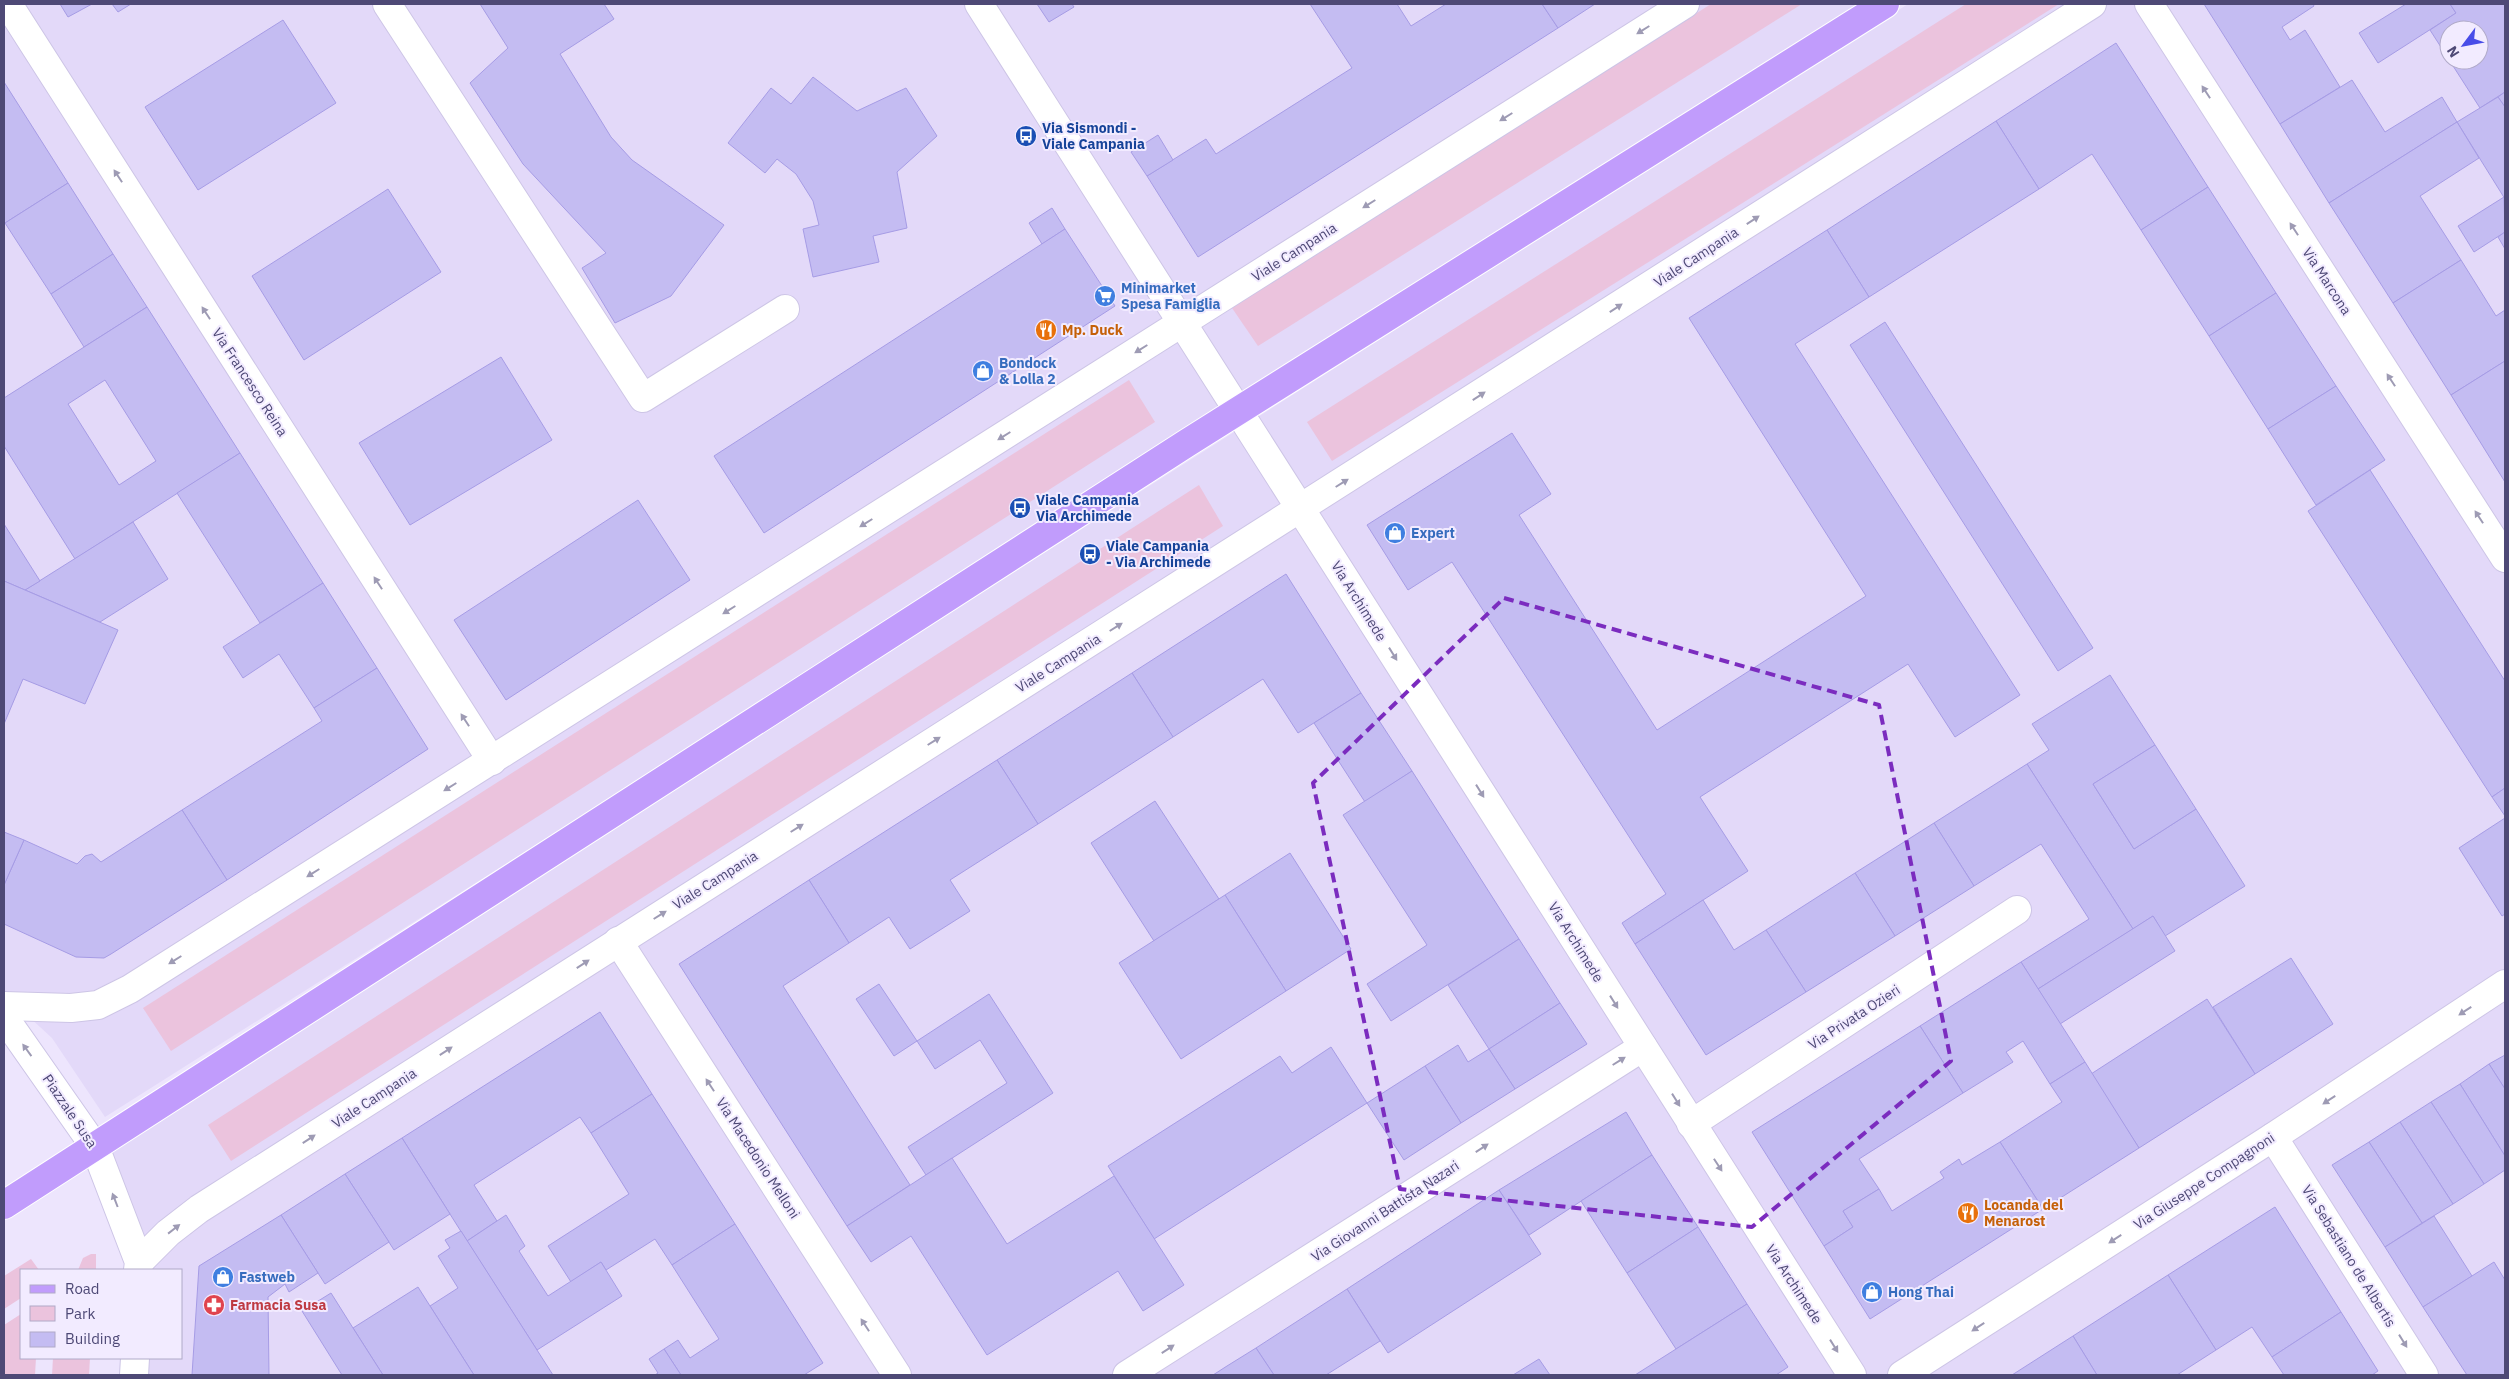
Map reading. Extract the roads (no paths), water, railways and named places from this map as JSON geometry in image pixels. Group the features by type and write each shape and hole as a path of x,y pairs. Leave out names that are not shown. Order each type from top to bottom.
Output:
{"main road":[{"path":"4,1205 1238,411 1885,4"}],"street":[{"name":"Via Francesco Reina","path":"8,4 492,761"},
{"path":"387,4 643,398 785,309"},
{"path":"979,4 1301,509"},
{"name":"Viale Campania","path":"4,1006 71,1008 98,1005 130,989 1684,4"},
{"name":"Viale Campania","path":"138,1266 168,1233 199,1209 2092,4"},
{"name":"Via Marcona","path":"2149,4 2505,558"},
{"name":"Via Archimede","path":"1301,509 1852,1375"},
{"name":"Via Privata Ozieri","path":"1692,1124 2016,910"},
{"name":"Via Macedonio Melloni","path":"618,941 888,1372"},
{"name":"Via Giuseppe Compagnoni","path":"1902,1375 2273,1137 2505,984"},
{"name":"Piazzale Susa","path":"4,1017 95,1147 138,1266"},
{"name":"Via Giovanni Battista Nazari","path":"1127,1375 1642,1047"},
{"name":"Via Sebastiano de Albertis","path":"2273,1137 2424,1375"},
{"path":"134,1375 135,1359"}],"place":[{"name":"Via Sismondi - Viale Campania","path":"1026,136"},
{"name":"Minimarket Spesa Famiglia","path":"1105,296"},
{"name":"Mp. Duck","path":"1046,330"},
{"name":"Bondock & Lolla 2","path":"983,371"},
{"name":"Viale Campania Via Archimede","path":"1020,508"},
{"name":"Expert","path":"1395,533"},
{"name":"Viale Campania - Via Archimede","path":"1090,554"},
{"name":"Locanda del Menarost","path":"1968,1213"},
{"name":"Fastweb","path":"223,1277"},
{"name":"Hong Thai","path":"1872,1292"},
{"name":"Farmacia Susa","path":"214,1305"}]}
